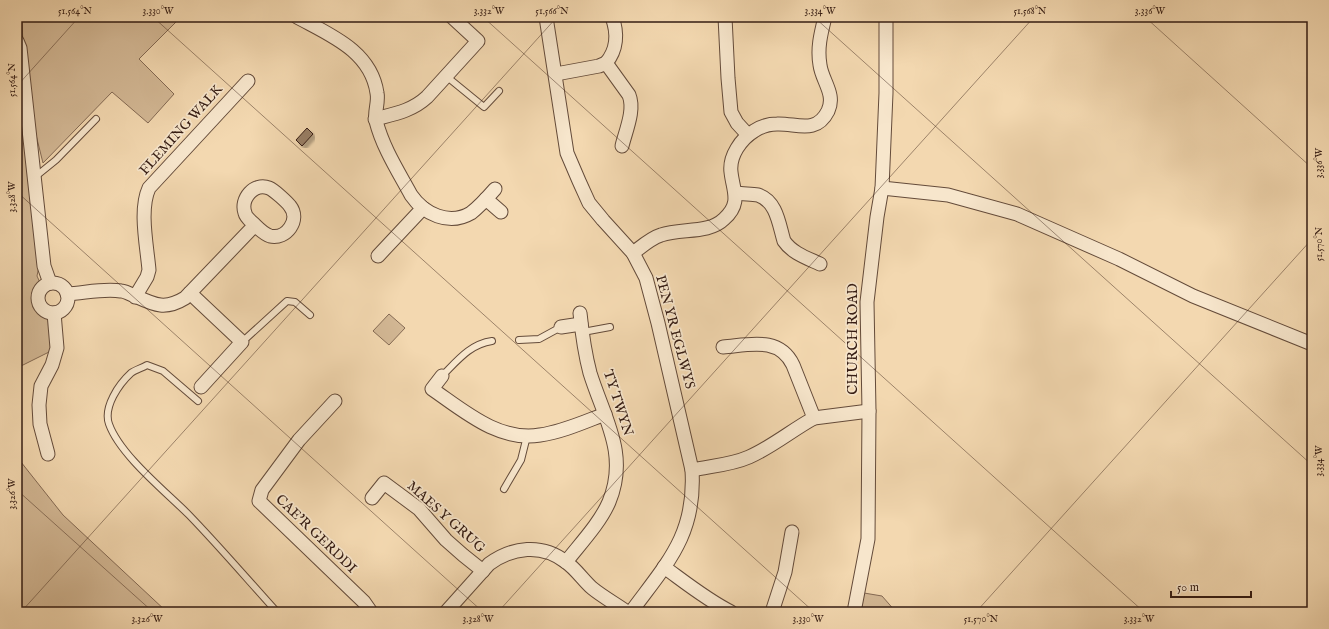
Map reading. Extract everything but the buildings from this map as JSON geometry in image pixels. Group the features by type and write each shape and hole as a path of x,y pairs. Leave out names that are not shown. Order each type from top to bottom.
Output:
{"street":[{"path":"297,17 348,46 361,58 371,74 378,95 375,119 389,155 416,202 428,212 441,218 456,218 470,213 496,189"},
{"path":"375,119 407,110 418,105 478,41 452,17"},
{"name":"PEN YR EGLWYS","path":"546,17 568,153 589,202 633,253 646,278 692,470 692,493 688,518 679,543 664,567 631,612"},
{"path":"556,74 599,66 606,63 612,55 615,44 616,32 612,17"},
{"path":"725,17 728,78 732,112 737,123 748,136"},
{"path":"633,253 659,235 679,230 707,228 719,223 729,214 733,207 736,193 730,170 732,163 737,149 748,136 759,128 776,124 804,127 810,126 824,116 828,111 830,99 828,88 820,66 819,50 821,34 826,17"},
{"name":"CHURCH ROAD","path":"854,612 868,539 869,411 866,302 882,188 886,93 886,17"},
{"path":"17,41 20,48 44,266 50,283"},
{"path":"606,63 630,99 631,110 622,146"},
{"name":"FLEMING WALK","path":"135,296 147,277 149,270 144,210 146,195 149,188 248,81"},
{"path":"882,188 948,195 1017,214 1119,259 1193,296 1312,344"},
{"path":"736,193 758,195 767,200 776,212 784,241 787,245 795,252 820,264"},
{"path":"486,199 501,212"},
{"path":"378,256 423,208"},
{"path":"67,294 110,290 123,291 149,303 165,306 179,302 190,293 254,225"},
{"path":"50,283 60,284 64,287 67,294 68,301 60,311 54,312 45,310 41,307 38,293 42,287 50,283"},
{"path":"190,293 242,342 201,387"},
{"path":"48,454 40,424 39,405 41,386 52,365 58,348 54,312"},
{"path":"561,327 581,323"},
{"name":"TY TWYN","path":"566,562 599,519 608,504 614,489 616,476 616,449 590,372 581,323"},
{"path":"723,347 761,344 775,346 781,349 793,364 814,418"},
{"path":"442,376 432,389 473,417 494,429 506,433 539,436 605,414"},
{"name":"CAE'R GERDDI","path":"335,401 299,440 262,490 259,501 364,602 371,612"},
{"path":"692,470 732,463 749,457 763,450 814,418 869,411"},
{"name":"MAES Y GRUG","path":"372,498 384,483 419,509 446,540 483,571"},
{"path":"772,612 785,572 792,532"},
{"path":"446,612 489,564 504,554 522,549 531,549 545,551 566,562 593,589 628,612"},
{"path":"664,567 689,586 731,612"}],"lane":[{"path":"446,76 484,108 499,91"},
{"path":"34,178 56,160 96,119"},
{"path":"242,342 287,301 295,302 310,315"},
{"path":"581,323 610,327"},
{"path":"518,340 539,339 561,327"},
{"path":"442,376 472,348 478,344 492,341"},
{"path":"198,401 163,371 147,366 132,372 116,391 109,405 108,422 117,440 133,460 189,516 277,612"},
{"path":"504,489 521,460 527,436"}],"shaded area":[{"path":"22,17 181,17 139,59 174,94 148,123 112,92 43,163 30,111 23,48"},
{"path":"17,71 39,266 37,276 42,287 39,292 39,299 41,307 54,313 57,348 17,368"},
{"path":"389,314 405,328 389,345 373,331"},
{"path":"17,457 63,515 167,612 17,612"},
{"path":"864,593 882,596 896,612 860,612"}]}
